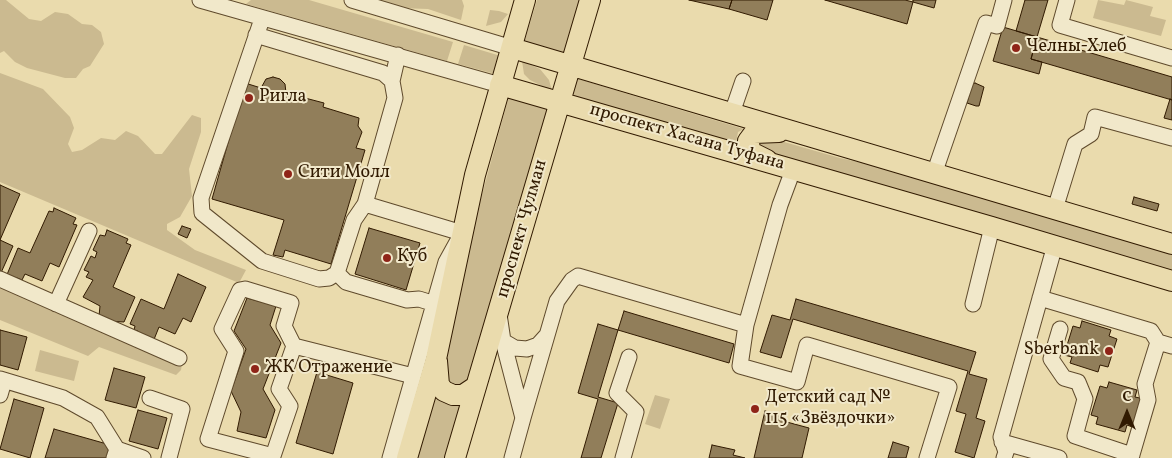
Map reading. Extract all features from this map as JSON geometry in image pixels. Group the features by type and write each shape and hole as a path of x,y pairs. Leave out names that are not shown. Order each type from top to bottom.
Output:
{"main road":[{"path":"407,458 436,359 462,233 500,85 526,0"},
{"name":"проспект Чулман","path":"455,458 590,0"},
{"name":"проспект Хасана Туфана","path":"512,48 1172,244"},
{"name":"проспект Хасана Туфана","path":"500,85 1055,245 1172,281"},
{"path":"788,168 751,152 748,141 754,133 793,131"},
{"path":"436,359 440,385 444,391 453,395 463,395 475,387"}],"street":[{"path":"207,2 236,5 242,0"},
{"name":"проспект Хасана Туфана","path":"352,0 512,48"},
{"path":"934,174 986,23 997,26 1004,0"},
{"path":"1067,0 1060,26 1172,58"},
{"name":"проспект Хасана Туфана","path":"207,2 500,85"},
{"path":"262,19 201,198 202,213 262,261 319,279 330,278 337,273 354,220 365,204 395,98 392,81 398,55"},
{"path":"256,35 383,73 392,81"},
{"path":"732,113 743,81"},
{"path":"1055,209 1075,144 1091,134 1095,117 1172,138"},
{"path":"788,168 780,205 746,325 740,366 795,388 807,345 949,387 927,458"},
{"path":"365,204 462,233 446,262 390,458"},
{"path":"973,304 992,227"},
{"path":"56,304 89,231"},
{"path":"1004,458 1006,452 1001,437 1055,245"},
{"path":"337,273 346,282 405,306 419,299 435,304"},
{"path":"512,458 557,301 572,280 578,276 746,325"},
{"path":"0,280 179,358"},
{"path":"245,289 291,303 284,326 294,346 279,389 290,406 273,457 208,439 236,351 222,330 240,290 245,289"},
{"path":"1040,298 1151,331 1165,344 1145,384 1148,400 1131,457 1074,436 1085,398 1078,382 1064,378 1051,359 1060,329"},
{"path":"499,314 503,341 523,418"},
{"path":"503,341 515,348 527,349 538,345 547,335"},
{"path":"294,346 413,376"},
{"path":"623,458 636,412 617,393 629,357"},
{"path":"1,385 63,398 97,417 116,453 143,458"},
{"path":"150,398 182,409 169,458"},
{"path":"1002,442 1059,458"}],"shaded area":[{"path":"0,0 6,0 29,19 41,21 55,12 68,14 82,24 92,25 101,32 104,44 90,66 83,69 76,78 65,78 27,68 15,62 4,51 0,53"},
{"path":"251,0 309,0 453,42 447,61 246,4"},
{"path":"372,0 462,0 464,6 461,20 428,9 399,8"},
{"path":"537,0 581,0 564,55 524,43"},
{"path":"1098,0 1124,5 1126,0 1153,7 1150,16 1166,20 1161,36 1093,18"},
{"path":"490,10 508,14 501,22 486,26"},
{"path":"464,45 504,57 499,75 458,64"},
{"path":"522,61 540,69 549,80 552,91 530,80 524,74"},
{"path":"0,73 43,89 70,117 74,128 68,144 72,152 82,150 101,138 115,140 126,131 138,136 155,154 162,154 192,115 201,118 201,132 189,169 192,196 180,217 167,224 167,230 195,250 246,270 239,283 0,182"},
{"path":"576,78 744,129 738,132 736,143 571,96"},
{"path":"509,96 548,108 473,378 462,389 448,385 444,370 478,209"},
{"path":"767,137 840,158 881,167 1172,252 1172,273 759,149 757,142"},
{"path":"0,287 182,364 181,370 176,375 99,347 88,356 0,320"},
{"path":"40,350 79,361 74,381 35,371"},
{"path":"433,390 465,400 449,458 414,458"},
{"path":"655,395 670,399 660,429 645,424"}],"building":[{"path":"689,0 732,0 729,9"},
{"path":"732,0 773,0 767,20 729,9"},
{"path":"825,0 905,0 913,2 907,24"},
{"path":"913,0 936,0 934,8 913,2"},
{"path":"1025,0 1048,0 1037,37 1016,31"},
{"name":"Челны-Хлеб","path":"1003,27 1037,37 1031,59 1042,62 1039,74 993,61"},
{"path":"1037,37 1172,77 1172,100 1031,59"},
{"name":"Сити Молл","path":"273,77 280,79 285,84 286,93 324,103 323,107 359,118 358,126 362,132 356,148 365,150 331,264 285,250 283,257 273,255 284,220 212,199 245,83 261,88 266,79"},
{"path":"975,83 984,87 979,106 967,103 972,84"},
{"path":"1170,99 1172,100 1172,120 1164,118"},
{"path":"0,185 20,194 0,240"},
{"path":"1134,197 1159,204 1157,211 1132,204"},
{"path":"54,208 76,218 73,224 77,225 59,267 50,263 42,281 25,274 22,280 17,278 16,281 6,277 18,248 30,253 49,211 53,212"},
{"path":"182,226 191,229 187,238 178,234"},
{"name":"Куб","path":"369,228 420,243 406,290 355,274"},
{"path":"107,230 128,239 126,243 131,245 113,287 135,297 124,322 105,321 99,316 100,306 83,297 93,280 86,277 89,272 84,270 91,256 95,258 97,252 93,250 100,235 105,236"},
{"path":"0,240 13,246 0,275"},
{"path":"178,274 206,287 191,322 183,318 175,334 159,327 153,342 137,335 138,331 134,330 135,326 130,324 141,299 164,309"},
{"name":"ЖК Отражение","path":"247,298 276,306 270,325 281,343 263,389 275,410 266,438 237,431 241,412 231,391 246,349 234,331"},
{"path":"796,299 976,352 969,374 987,379 976,418 985,421 974,458 955,452 966,414 956,411 968,371 793,319 781,358 760,352 772,315 790,320"},
{"path":"624,311 734,344 729,363 618,330"},
{"path":"1082,321 1111,330 1109,336 1117,339 1108,367 1100,365 1098,372 1070,363 1072,357 1064,355 1073,326 1080,328"},
{"path":"598,324 618,330 598,397 618,403 601,458 581,458 598,399 578,393"},
{"path":"0,330 27,337 18,370 0,365"},
{"path":"114,368 145,377 136,408 105,400"},
{"path":"317,372 353,383 333,454 296,443"},
{"path":"1109,382 1137,390 1135,397 1144,399 1135,428 1127,425 1125,432 1096,424 1098,417 1091,415 1100,386 1107,388"},
{"path":"14,399 44,408 30,458 0,449"},
{"path":"138,410 167,418 158,449 129,441"},
{"path":"765,411 784,416 783,421 809,428 802,458 754,458"},
{"path":"54,429 114,446 110,458 45,458"},
{"path":"893,442 909,447 906,458 888,458"},
{"path":"712,445 735,450 733,455 745,458 709,458"}],"place":[{"name":"Челны-Хлеб","path":"1016,48"},
{"name":"Ригла","path":"249,98"},
{"name":"Сити Молл","path":"288,174"},
{"name":"Куб","path":"387,258"},
{"name":"Sberbank","path":"1109,351"},
{"name":"ЖК Отражение","path":"255,369"},
{"name":"Детский сад № 115 «Звёздочки»","path":"755,409"}]}
